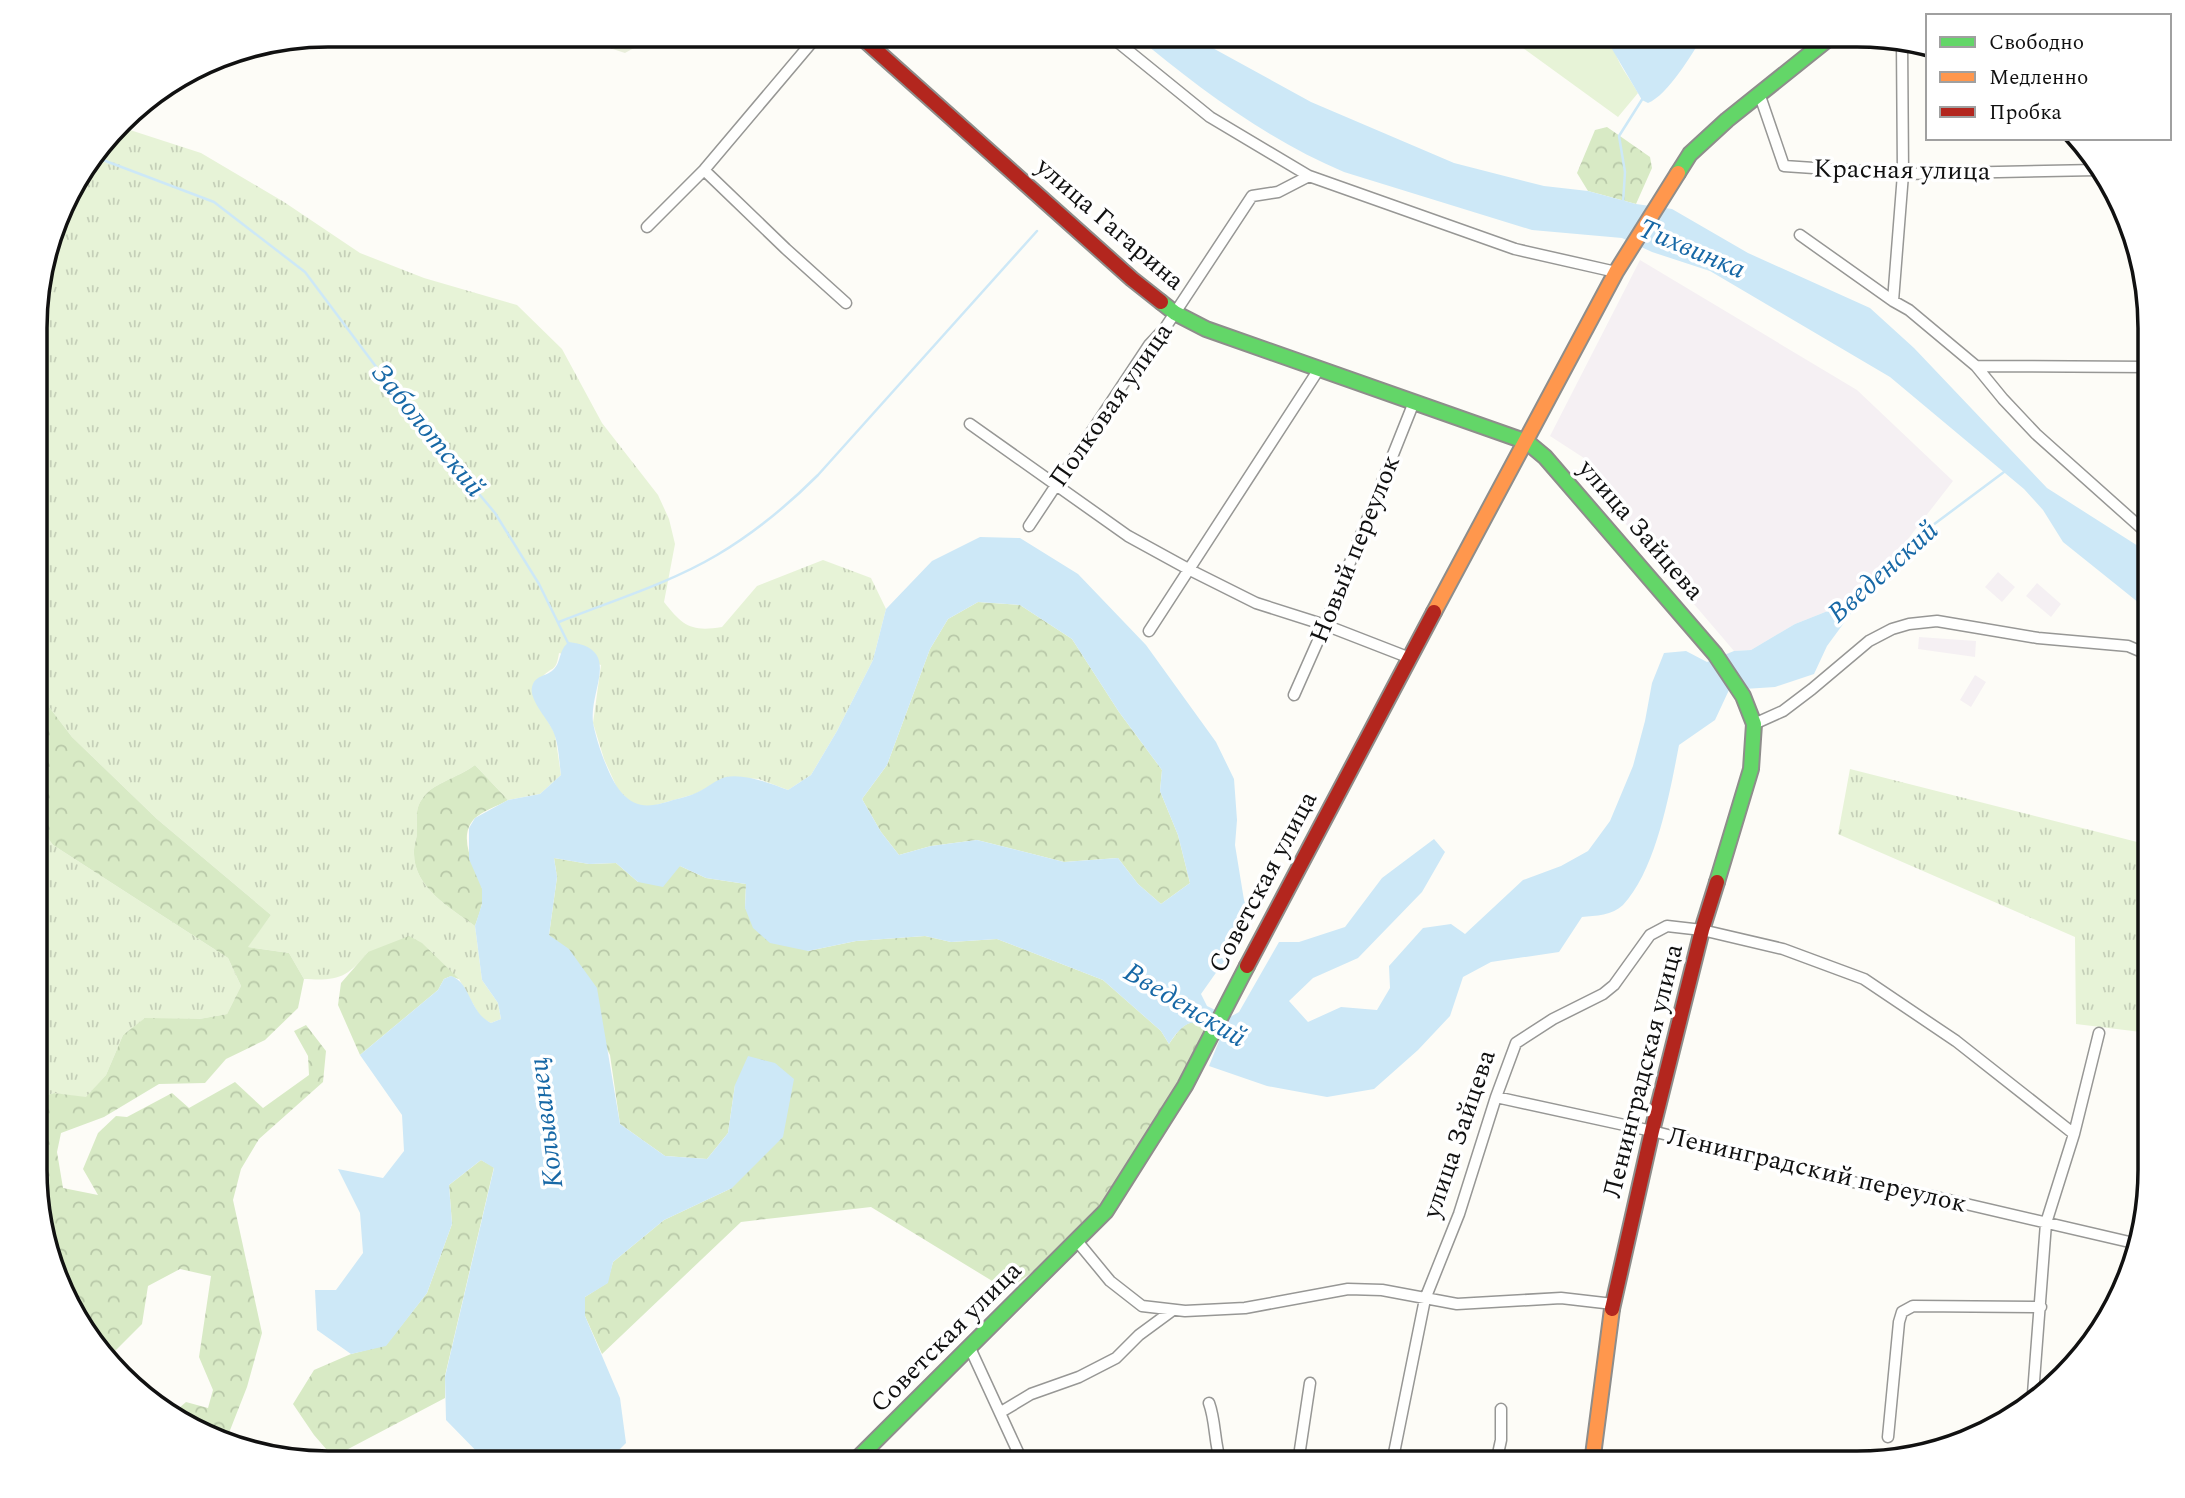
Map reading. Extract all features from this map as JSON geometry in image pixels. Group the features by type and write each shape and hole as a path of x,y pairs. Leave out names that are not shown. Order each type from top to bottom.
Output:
{"main road":[{"name":"улица Гагарина","path":"872,47 1132,279 1175,313 1206,329 1527,442"},
{"path":"1759,93 1818,47"},
{"name":"Советская улица","path":"865,1451 1106,1211 1185,1086 1616,272 1690,154 1759,93"},
{"name":"улица Зайцева","path":"1527,442 1545,457 1715,653 1743,696"},
{"name":"Ленинградская улица","path":"1594,1451 1613,1304 1652,1131 1702,930 1751,769 1754,724 1743,696"}],"street":[{"path":"647,227 704,170 808,47"},
{"path":"1124,47 1210,117 1309,176 1515,249 1616,272"},
{"path":"1893,301 1903,174 1902,51"},
{"name":"Красная улица","path":"1759,93 1784,166 1903,174 2089,170"},
{"path":"704,170 786,250 846,303"},
{"name":"Полковая улица","path":"1029,526 1252,196 1278,192 1309,176"},
{"path":"1800,235 1909,310 1976,366 2036,434 2138,525"},
{"path":"1976,366 2138,367"},
{"path":"1149,631 1319,369"},
{"name":"Новый переулок","path":"1294,695 1325,625 1414,402"},
{"path":"970,424 1128,536 1191,570 1255,603 1325,625 1410,658"},
{"path":"1754,724 1783,711 1812,690 1869,640 1909,624 1937,621 2038,638 2128,646 2138,650"},
{"name":"улица Зайцева","path":"1394,1451 1425,1299 1459,1214 1516,1043 1553,1019 1603,994 1614,985 1650,935 1667,926 1702,930 1783,949 1864,979 1956,1041 2074,1134"},
{"path":"2034,1388 2046,1223 2074,1134 2099,1033"},
{"name":"Ленинградский переулок","path":"1496,1097 1652,1131 1861,1184 1937,1197 2128,1242"},
{"path":"1077,1241 1110,1281 1142,1306 1173,1310 1245,1308 1348,1289 1382,1290 1457,1304 1561,1298 1613,1304"},
{"path":"1888,1437 1902,1312 1913,1306 2041,1307"},
{"path":"1000,1412 1031,1394 1079,1377 1116,1358 1139,1335 1173,1310"},
{"path":"970,1348 1018,1451"},
{"path":"1300,1451 1310,1383"},
{"path":"1209,1403 1218,1451"},
{"path":"1499,1451 1501,1409"}],"shaded area":[{"path":"1640,260 1857,390 1953,481 1863,597 1795,624 1751,650 1734,651 1623,521 1587,460 1550,436"},
{"path":"1998,572 2015,587 2002,602 1985,587"},
{"path":"2037,583 2061,604 2051,617 2026,596"},
{"path":"1919,637 1976,641 1975,657 1918,649"},
{"path":"1975,675 1986,682 1971,707 1960,700"}],"green space":[{"path":"607,47 636,47 625,53"},
{"path":"1522,47 1615,47 1621,65 1638,93 1618,117"},
{"path":"1607,127 1650,157 1652,168 1636,204 1588,191 1577,173 1595,130"},
{"path":"129,129 201,153 284,202 360,253 424,278 517,305 562,349 602,423 658,495 669,519 675,544 664,602 683,622 695,628 722,627 757,586 823,560 871,578 886,609 873,660 837,731 811,775 788,790 759,779 727,777 695,794 649,807 633,804 618,790 604,759 593,723 601,665 559,653 555,666 545,674 532,693 555,734 561,775 540,794 508,800 475,765 437,785 420,802 417,810 414,851 416,866 420,877 435,896 475,926 482,980 498,1003 501,1019 491,1023 481,1018 459,979 368,952 341,976 304,979 289,953 247,947 271,915 157,819 72,737 47,704 48,310 57,255 76,204 105,157"},
{"path":"978,602 1020,605 1072,639 1119,712 1162,770 1160,791 1178,835 1190,883 1161,904 1138,884 1118,858 1064,862 977,840 931,846 899,855 881,832 862,799 887,765 930,649 948,619"},
{"path":"47,704 72,737 157,819 271,915 248,947 289,953 304,979 298,1008 265,1040 226,1059 205,1083 159,1084 104,1117 61,1133 57,1152 63,1188 98,1195 83,1169 98,1133 116,1116 127,1117 172,1093 189,1108 235,1082 263,1108 309,1075 308,1056 294,1031 306,1025 326,1051 323,1082 259,1139 241,1169 233,1200 262,1333 247,1387 229,1432 180,1408 186,1402 208,1408 213,1390 199,1357 211,1276 180,1269 148,1286 142,1324 114,1352 76,1294 62,1260 50,1207 47,1095 54,1093 86,1097 106,1075 123,1035 145,1018 199,1019 227,1014 241,986 228,958 53,845 47,837"},
{"path":"475,765 508,800 477,816 469,827 467,845 483,893 475,926 427,887 416,866 414,851 420,802 437,785"},
{"path":"1850,769 2138,842 2138,1032 2076,1024 2075,937 1838,834"},
{"path":"47,837 53,845 228,958 241,986 227,1014 199,1019 145,1019 123,1035 106,1075 86,1098 54,1093 47,1095"},
{"path":"554,858 589,864 616,863 638,882 680,866 706,878 746,884 745,908 808,951 856,941 925,936 951,942 997,939 1103,980 1161,1031 1169,1044 1183,1027 1192,1022 1212,1031 1077,1241 1007,1290 871,1207 741,1222 602,1354 585,1316 585,1297 607,1283 613,1262 664,1220 732,1188 735,1085 728,1133 707,1159 665,1156 620,1124 610,1055 549,935 557,877"},
{"path":"409,936 422,943 459,979 451,976 444,979 438,990 360,1055 338,1005 341,983 368,952"},
{"path":"481,1160 494,1167 445,1376 445,1398 344,1451 328,1451 293,1404 314,1370 351,1354 386,1345 427,1293 452,1224 449,1185"}],"water":[{"name":"Тихвинка","path":"1150,47 1211,47 1311,102 1454,163 1544,186 1588,191 1636,204 1672,209 1748,253 1870,308 1914,348 2047,488 2138,546 2138,602 2063,542 2043,510 2024,489 1890,377 1710,271 1652,252 1622,238 1532,230 1344,172 1261,129"},
{"path":"1696,47 1671,83 1656,99 1648,103 1642,100 1612,49"},
{"name":"Колыванец","path":"980,537 1020,538 1078,574 1146,645 1216,742 1234,779 1237,820 1235,845 1244,900 1251,923 1201,994 1207,1006 1230,1017 1239,1012 1279,942 1299,942 1345,927 1382,878 1434,839 1445,852 1422,892 1358,958 1313,978 1289,1001 1308,1022 1341,1007 1377,1010 1390,988 1389,966 1423,928 1451,924 1465,934 1523,880 1561,866 1588,851 1610,821 1633,766 1652,683 1664,653 1686,651 1707,662 1734,651 1751,650 1795,624 1863,597 1827,646 1814,674 1775,687 1729,690 1715,720 1679,745 1666,807 1653,851 1635,890 1623,905 1609,913 1582,917 1559,952 1491,962 1463,977 1450,1016 1418,1050 1374,1089 1327,1097 1267,1086 1209,1066 1219,1041 1206,1027 1199,1023 1187,1024 1169,1044 1161,1031 1103,980 997,939 951,942 925,936 856,941 808,951 770,943 753,928 745,908 746,884 706,878 680,866 663,887 638,882 616,863 589,864 554,858 557,877 549,935 569,949 597,988 620,1124 665,1156 707,1159 728,1133 735,1085 748,1056 775,1063 794,1079 783,1137 732,1188 664,1220 613,1262 608,1283 585,1297 585,1316 620,1398 626,1443 618,1451 476,1451 446,1420 445,1377 494,1168 481,1160 449,1185 452,1224 427,1293 386,1346 351,1354 317,1330 315,1290 336,1290 363,1253 360,1213 338,1169 383,1178 404,1151 402,1115 360,1055 438,990 444,979 451,976 463,985 484,1018 491,1023 501,1019 498,1003 482,980 475,926 482,904 482,889 469,859 469,828 475,818 508,800 540,794 561,775 555,736 533,698 533,683 556,667 569,642 585,646 595,653 600,672 593,709 595,730 612,778 621,792 633,802 651,805 692,795 723,778 733,776 758,780 788,790 811,775 837,731 873,660 886,609 932,561","holes":["978,602 1020,605 1072,639 1119,712 1162,770 1160,791 1178,835 1190,883 1161,904 1138,884 1118,858 1064,862 977,840 931,846 899,855 881,832 862,799 887,765 930,649 948,619"]}],"waterway":[{"path":"1623,203 1625,172 1619,136 1643,98"},
{"name":"Заболотский","path":"103,160 214,202 305,272 407,408 495,513 539,584 569,645"},
{"path":"559,622 698,565 731,546 770,518 818,475 1037,231"},
{"name":"Введенский","path":"1863,597 1929,528 2004,472"}],"traffic: fast":[{"path":"1678,173 1690,154 1727,120 1818,47"},
{"path":"1161,302 1175,313 1206,329 1527,442"},
{"path":"1527,442 1545,457 1715,654 1743,696 1754,724 1751,769 1717,882"},
{"path":"865,1451 1106,1211 1185,1086 1247,966"}],"traffic: slow":[{"path":"1434,612 1616,272 1678,173"},
{"path":"1594,1451 1612,1309"}],"traffic: jam":[{"path":"872,47 1161,302"},
{"path":"1247,966 1434,612"},
{"path":"1612,1309 1652,1131 1702,930 1717,882"}]}
